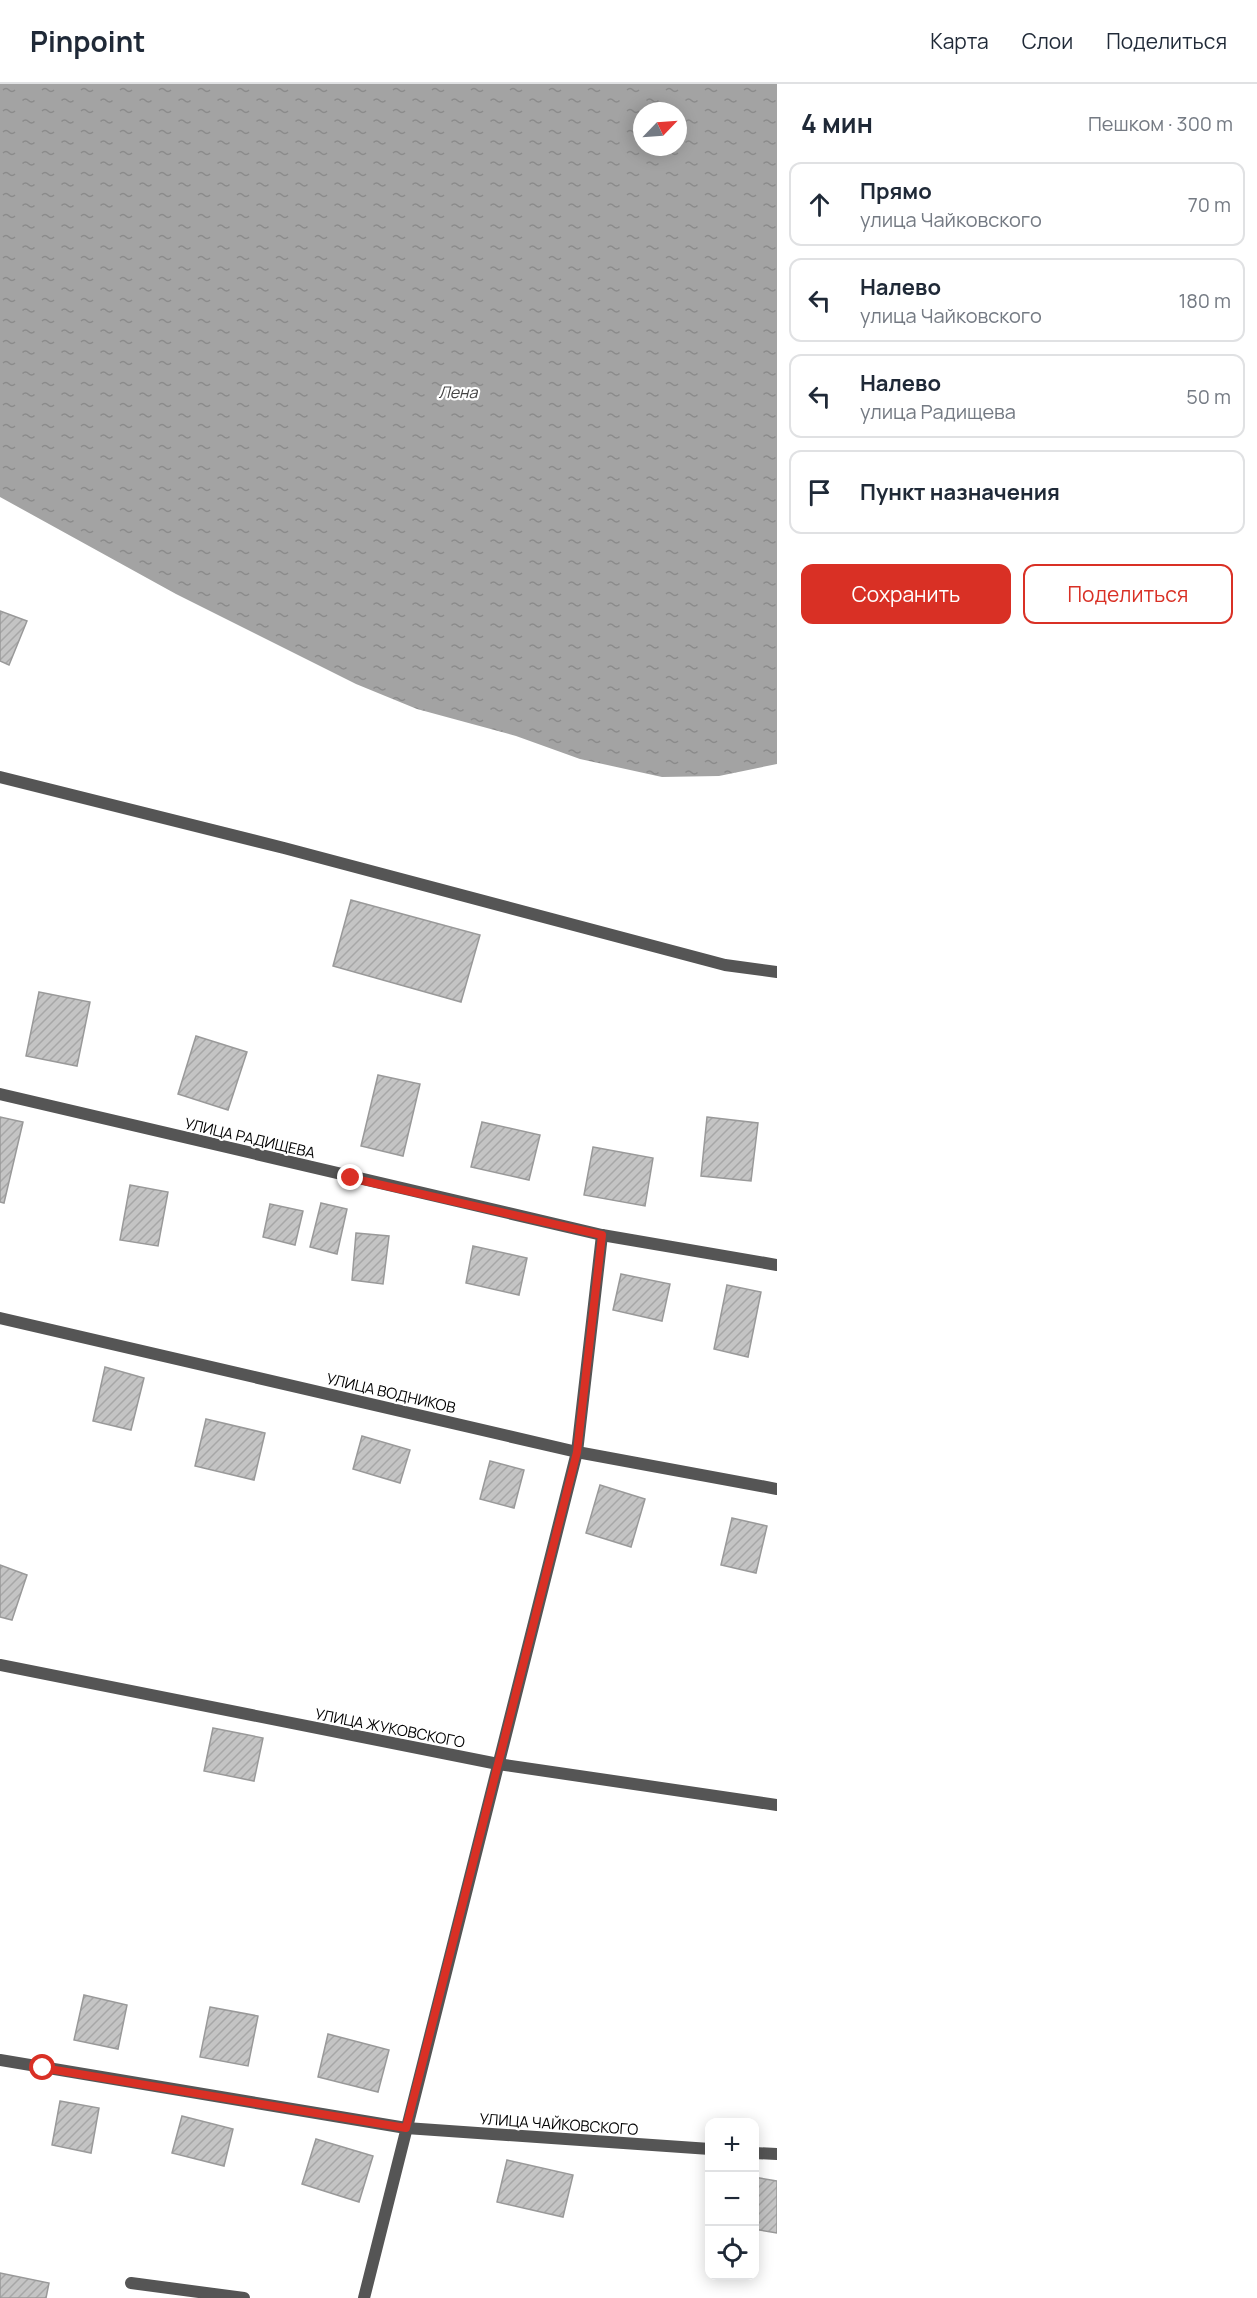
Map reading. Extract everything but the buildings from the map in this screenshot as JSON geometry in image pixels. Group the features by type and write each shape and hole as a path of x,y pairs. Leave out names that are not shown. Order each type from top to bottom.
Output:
{"street":[{"path":"0,777 284,848 725,965 777,972"},
{"name":"УЛИЦА РАДИЩЕВА","path":"0,1094 602,1235 777,1265"},
{"path":"364,2298 577,1452 602,1235"},
{"name":"УЛИЦА ВОДНИКОВ","path":"0,1318 577,1452 777,1489"},
{"name":"УЛИЦА ЖУКОВСКОГО","path":"0,1665 498,1764 777,1805"},
{"name":"УЛИЦА ЧАЙКОВСКОГО","path":"0,2060 406,2128 705,2149"},
{"path":"759,2152 777,2154"},
{"path":"131,2283 244,2298"}],"water":[{"name":"Лена","path":"0,84 777,84 777,764 719,776 662,777 580,759 516,736 417,709 356,684 176,594 0,497"}],"route":[{"path":"43,2068 406,2128 577,1452 602,1235 351,1178"}]}
